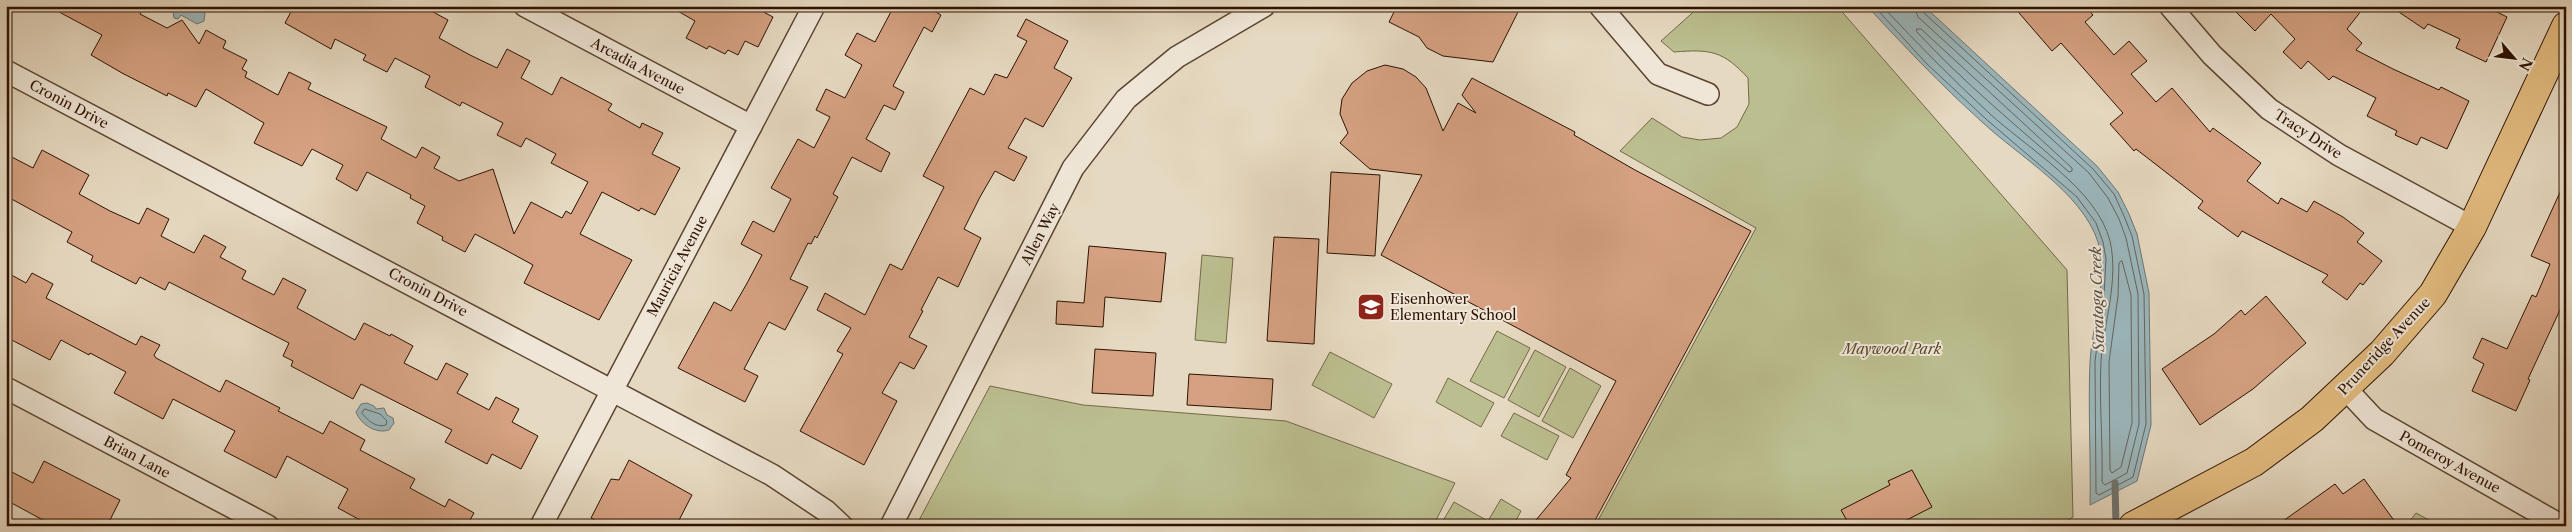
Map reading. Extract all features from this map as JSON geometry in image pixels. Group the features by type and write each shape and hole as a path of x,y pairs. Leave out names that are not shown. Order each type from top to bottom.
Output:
{"main road":[{"name":"Pruneridge Avenue","path":"2140,523 2254,462 2312,419 2382,353 2433,294 2472,227 2566,26"}],"street":[{"name":"Arcadia Avenue","path":"525,6 751,126"},
{"name":"Mauricia Avenue","path":"541,526 814,6"},
{"path":"1600,6 1658,74 1708,94"},
{"name":"Tracy Drive","path":"2170,6 2212,55 2269,109 2339,155 2472,227"},
{"name":"Allen Way","path":"891,526 1073,168 1126,99 1177,57 1254,9"},
{"name":"Cronin Drive","path":"6,71 772,475 826,511 842,526"},
{"name":"Brian Lane","path":"6,388 268,526"},
{"name":"Pomeroy Avenue","path":"2346,389 2374,419 2562,526"}],"green space":[{"name":"Maywood Park","path":"1700,6 1837,6 2067,270 2073,517 2058,526 1595,526 1756,228 1620,151 1652,118 1682,137 1700,140 1721,138 1737,127 1749,104 1748,78 1731,62 1716,54 1698,51 1674,52 1661,41"},
{"path":"1202,255 1233,258 1226,343 1195,340"},
{"path":"1497,331 1530,348 1504,398 1470,381"},
{"path":"1535,350 1566,367 1539,417 1508,400"},
{"path":"1330,352 1392,384 1374,418 1312,385"},
{"path":"1570,368 1601,386 1573,438 1542,421"},
{"path":"1448,378 1494,403 1481,427 1436,402"},
{"path":"990,386 1083,405 1286,421 1455,483 1433,526 916,526"},
{"path":"1514,413 1559,436 1547,460 1501,436"},
{"path":"1501,499 1521,511 1513,526 1440,526 1454,502 1488,521"},
{"path":"2416,513 2440,526 2406,526"}],"water":[{"path":"172,6 191,6 205,13 204,21 197,24 181,15 178,19 174,18"},
{"path":"1867,6 1924,6 2097,166 2118,192 2129,214 2137,234 2149,293 2151,425 2137,481 2090,505 2090,362 2102,270 2098,242 2090,224 2064,191 1966,107"},
{"path":"367,403 376,409 384,408 387,415 393,418 394,423 389,430 379,431 361,421 356,412 361,404"}],"building":[{"path":"48,6 144,6 140,14 167,28 182,20 199,44 206,30 226,41 223,48 247,60 242,69 247,72 245,77 278,95 289,72 311,83 308,89 387,127 381,139 416,158 422,147 440,157 434,168 459,181 493,169 514,234 531,202 562,218 566,211 571,214 588,182 551,163 556,154 526,138 521,147 497,135 503,123 462,102 460,106 425,87 430,76 395,58 387,72 363,60 366,55 335,39 331,49 285,23 294,6 379,6 391,12 394,6 422,6 448,20 439,38 470,55 497,68 507,49 530,61 521,78 552,95 561,77 612,104 608,110 640,128 642,123 663,133 652,154 680,168 655,215 641,208 639,211 602,192 580,234 632,260 599,320 524,283 533,265 475,234 465,252 442,240 443,237 417,223 425,206 410,198 411,195 367,172 357,191 336,179 343,165 312,149 302,166 254,143 264,123 206,89 196,107 168,93 167,96 122,73 91,55 102,35"},
{"path":"669,6 752,6 773,17 758,47 745,41 738,55 728,50 725,54 709,46 707,49 686,38 695,21"},
{"path":"894,6 925,6 941,15 932,32 924,27 893,86 904,92 895,110 884,105 866,139 890,153 881,172 852,157 833,194 838,197 817,238 815,236 811,244 808,243 790,279 808,287 785,330 769,322 744,369 758,376 745,402 678,368 714,302 731,311 746,285 762,255 741,244 753,221 774,232 791,199 771,188 798,139 814,148 830,117 816,110 826,89 845,98 862,65 845,55 857,33 875,42"},
{"path":"1397,6 1521,6 1493,62 1443,56 1427,48 1419,37 1389,22"},
{"path":"2013,6 2085,6 2093,15 2085,22 2114,55 2129,41 2147,61 2131,74 2156,102 2172,88 2210,132 2213,128 2261,163 2247,181 2278,204 2281,198 2307,212 2314,201 2343,217 2364,233 2357,242 2382,261 2363,285 2360,283 2347,300 2322,282 2328,275 2242,231 2238,237 2198,208 2203,201 2136,149 2134,151 2110,124 2123,113 2061,43 2052,51"},
{"path":"2230,6 2365,6 2347,29 2362,43 2356,50 2439,90 2441,87 2469,101 2447,149 2421,137 2417,145 2395,135 2397,131 2367,116 2376,98 2333,76 2329,80 2308,61 2301,69 2283,52 2295,39 2271,14 2255,31"},
{"path":"2390,6 2485,6 2507,17 2486,62 2456,48 2460,39 2428,24 2424,29"},
{"path":"1026,19 1068,41 1054,68 1072,78 1043,127 1025,118 1008,148 1027,157 1014,181 995,171 980,197 964,229 981,238 958,287 938,277 909,337 927,346 914,369 900,362 882,393 897,401 864,465 800,431 843,354 837,351 851,328 817,310 825,293 865,315 890,264 902,270 944,187 923,176 970,88 984,95 995,74 1007,78 1027,41 1017,36"},
{"path":"1385,65 1403,69 1416,77 1426,88 1443,131 1458,103 1476,113 1462,95 1472,78 1575,132 1574,135 1635,170 1751,231 1592,526 1531,526 1571,478 1566,475 1616,381 1381,255 1422,175 1370,169 1340,143 1348,133 1340,114 1342,99 1352,83 1367,71"},
{"path":"42,150 89,175 79,194 139,224 147,208 169,219 161,236 194,253 204,235 226,247 220,257 246,271 242,279 274,295 283,278 306,290 297,308 355,340 364,323 390,336 391,334 413,346 404,363 437,380 446,363 468,374 457,393 489,410 496,397 519,409 512,422 538,436 521,469 492,454 487,464 445,442 452,430 361,384 353,399 291,366 293,361 283,356 289,343 169,282 165,290 140,277 136,284 91,261 93,256 67,242 72,232 6,196 6,154 33,168"},
{"path":"1331,172 1380,175 1375,256 1327,253"},
{"path":"2566,179 2566,297 2528,379 2530,380 2516,411 2472,391 2484,364 2473,358 2482,338 2507,349 2532,295 2536,297 2550,264 2531,256"},
{"path":"1274,237 1319,239 1314,344 1267,341"},
{"path":"1089,246 1166,253 1161,302 1105,297 1103,327 1056,324 1057,301 1084,303"},
{"path":"6,272 26,283 32,273 53,284 46,298 136,345 141,336 160,345 154,355 156,358 220,392 226,380 280,408 278,411 323,434 330,421 365,440 360,450 415,479 410,488 445,507 449,499 474,513 470,520 481,526 371,526 338,508 348,489 287,456 276,478 224,451 235,431 173,399 163,419 114,393 126,372 90,353 89,355 61,340 50,360 6,337"},
{"path":"2266,296 2306,343 2253,389 2200,425 2162,369 2214,334 2241,310 2245,315"},
{"path":"1095,349 1156,353 1153,396 1092,393"},
{"path":"1189,374 1273,379 1271,410 1187,405"},
{"path":"629,460 692,495 676,526 592,526 595,520 591,518 611,479 619,480"},
{"path":"44,461 120,500 107,526 54,526 6,500 6,469 33,483"},
{"path":"1912,470 1932,507 1895,526 1850,526 1841,510 1890,485 1888,481"},
{"path":"2364,479 2398,526 2276,526 2335,484 2343,494"}],"waterway":[{"name":"Saratoga Creek","path":"2115,483 2116,526"}],"place":[{"name":"Eisenhower Elementary School","path":"1371,307"}]}
